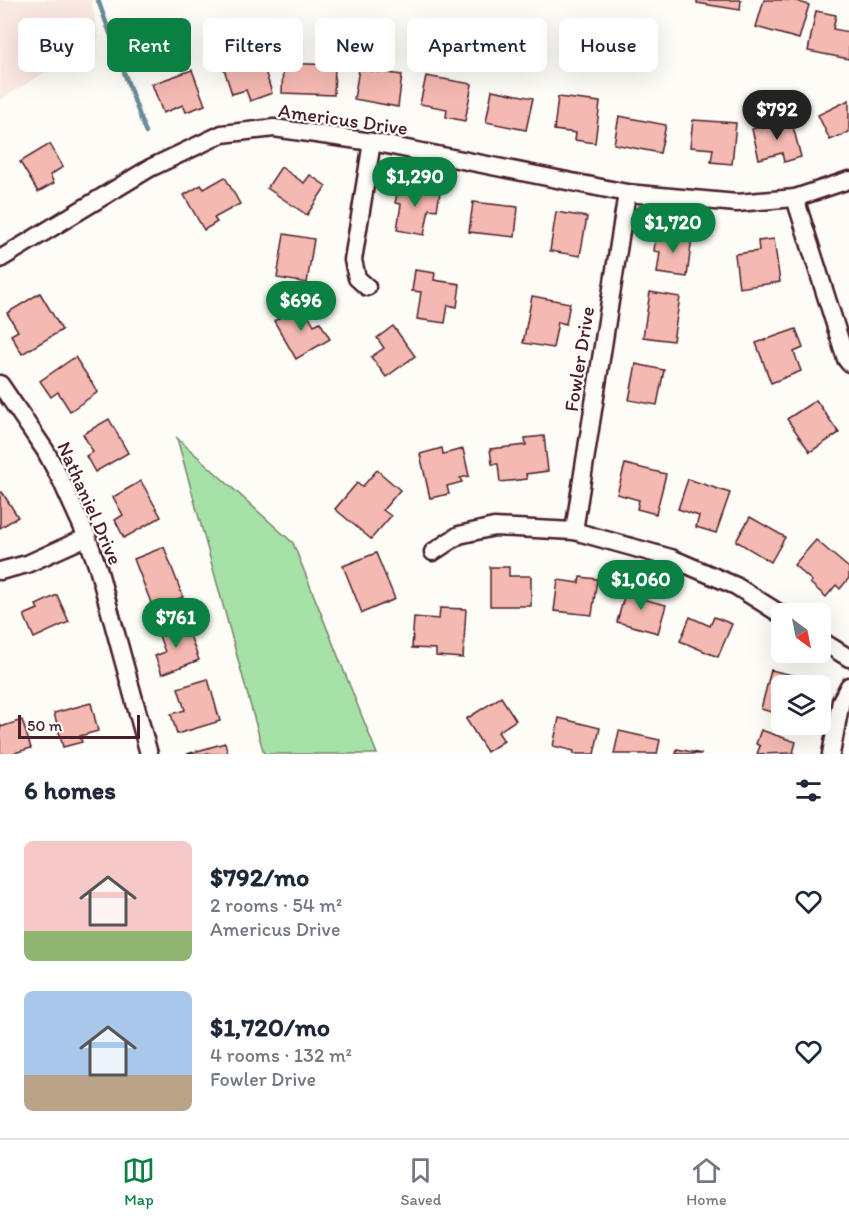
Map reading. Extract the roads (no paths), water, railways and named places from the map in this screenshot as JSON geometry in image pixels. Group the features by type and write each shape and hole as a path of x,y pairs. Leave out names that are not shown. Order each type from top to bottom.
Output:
{"street":[{"name":"Americus Drive","path":"0,259 150,168 222,134 274,128 372,142 627,193 737,202 795,198 849,180"},
{"path":"367,287 357,278 353,260 372,142"},
{"name":"Fowler Drive","path":"574,531 627,193"},
{"path":"795,198 849,363"},
{"name":"Nathaniel Drive","path":"0,384 45,450 87,537 98,568 149,754"},
{"path":"433,552 459,535 494,527 574,531 671,558 736,586 771,608"},
{"path":"0,571 27,564 87,537"},
{"path":"831,647 849,658"},
{"path":"831,754 841,701 849,686"}],"waterway":[{"path":"98,0 146,133"}]}
